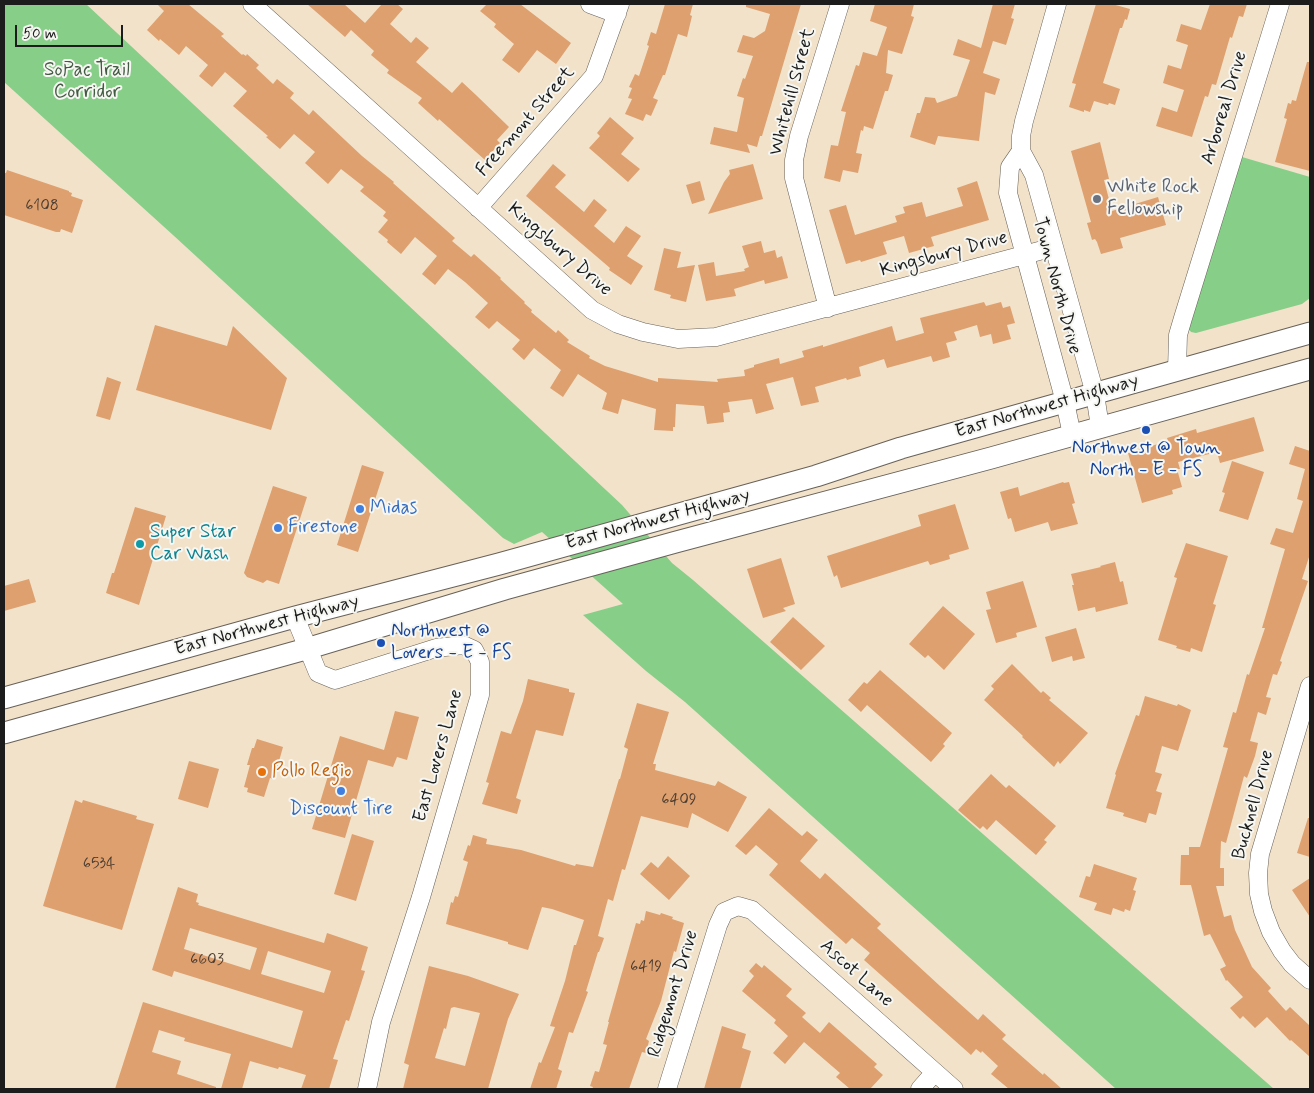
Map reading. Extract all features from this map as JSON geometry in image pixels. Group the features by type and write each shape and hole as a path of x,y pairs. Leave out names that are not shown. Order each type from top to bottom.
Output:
{"main road":[{"name":"East Northwest Highway","path":"4,698 816,476 901,448 1310,334"},
{"name":"East Northwest Highway","path":"4,734 306,649 505,589 1072,436 1310,369"},
{"path":"29,691 38,724"}],"street":[{"name":"Kingsbury Drive","path":"252,4 592,310 618,324 643,332 678,339 716,337 1054,247"},
{"path":"590,4 619,9"},
{"name":"Whitehill Street","path":"828,308 794,178 794,160 799,136 840,4"},
{"name":"Town North Drive","path":"1057,4 1022,128 1021,151 1034,174 1095,394 1100,427"},
{"name":"Arboreal Drive","path":"1177,370 1178,335 1280,4"},
{"name":"Freemont Street","path":"478,208 594,76 619,9"},
{"name":"Town North Drive","path":"1021,151 1010,167 1008,193 1065,402 1072,436"},
{"name":"East Lovers Lane","path":"295,617 306,649 318,673 335,680 436,648 463,645 474,650 480,662 480,695 421,897 381,1022 367,1089"},
{"name":"Bucknell Drive","path":"1310,686 1260,854 1258,873 1259,894 1271,932 1292,964 1310,980"},
{"name":"Ascot Lane","path":"724,912 738,906 752,910 954,1089"},
{"name":"Ridgemont Drive","path":"667,1089 718,925 724,912"},
{"path":"920,1089 935,1072"}],"green space":[{"name":"SoPac Trail Corridor","path":"4,4 86,4 622,505 672,563 1274,1089 1116,1089 685,702 646,671 583,615 623,604 542,532 514,544 503,538 4,82"},
{"path":"1242,157 1310,177 1310,298 1302,304 1196,333 1191,332 1188,328"}],"building":[{"path":"157,4 188,4 224,34 221,36 242,55 246,56 247,54 259,65 256,68 273,84 277,79 294,93 290,98 309,115 313,110 362,156 394,182 455,238 452,241 471,257 474,254 501,278 525,302 532,310 531,312 556,333 558,330 569,340 567,342 590,356 589,358 605,366 658,382 658,378 718,382 717,379 745,376 744,370 754,367 754,365 779,358 780,364 804,357 802,351 823,345 823,347 892,326 896,341 924,333 920,318 984,302 986,306 1001,302 1003,308 1010,306 1015,323 1007,325 1011,339 993,344 991,334 980,337 977,325 954,332 957,340 946,343 950,357 933,362 931,356 887,368 884,359 859,367 861,376 847,380 846,378 815,387 819,402 801,406 793,377 766,384 774,409 756,414 752,399 728,402 730,412 723,413 724,422 707,424 704,406 676,404 675,427 673,427 673,431 654,430 656,409 622,399 618,414 602,409 607,393 578,374 563,397 550,388 561,370 534,348 524,360 512,349 520,340 497,321 489,329 475,317 488,303 465,282 448,269 435,285 422,274 437,256 415,237 401,254 387,242 388,240 378,232 388,220 383,216 386,212 360,191 364,187 341,169 328,184 305,163 315,152 294,134 280,149 233,106 247,91 225,72 212,87 199,76 208,65 186,46 179,55 147,30 164,11"},
{"path":"307,4 344,4 365,23 382,4 397,4 403,9 390,24 411,43 416,37 429,48 416,62 452,93 462,82 476,95 509,127 497,140 500,143 485,160 418,103 422,98 387,73 389,70 371,55 374,51 351,30 345,37"},
{"path":"487,4 520,4 571,43 556,64 537,50 519,73 502,60 514,44 494,27 496,24 480,11"},
{"path":"665,4 693,4 690,15 692,16 687,37 678,34 665,75 663,75 653,98 658,100 651,116 646,114 643,121 625,114 632,99 628,98 632,88 629,87 635,74 639,76 649,46 647,45 651,32 656,34"},
{"path":"746,4 801,4 762,136 760,136 757,147 747,144 750,153 710,144 714,127 737,132 744,98 737,96 753,56 737,52 743,35 754,38 765,31 770,14 746,7"},
{"path":"875,4 914,4 911,16 914,17 902,54 888,50 886,73 893,75 888,91 885,91 873,129 864,126 863,131 861,130 856,153 862,154 858,173 843,170 840,182 824,178 831,145 838,146 846,112 841,111 856,65 859,66 863,52 877,56 887,27 870,21"},
{"path":"993,4 1015,4 1011,18 1014,19 1006,45 993,41 983,73 1000,79 995,95 985,92 979,141 938,136 935,145 910,137 917,113 920,113 925,97 935,98 937,103 957,96 970,60 953,55 958,39 981,48"},
{"path":"1096,4 1112,4 1130,9 1127,20 1125,19 1122,28 1120,28 1103,83 1120,89 1115,105 1094,101 1090,112 1084,110 1084,112 1069,107 1076,84 1072,83"},
{"path":"1210,4 1247,4 1243,17 1239,16 1232,38 1230,37 1216,85 1212,84 1208,97 1205,96 1192,137 1156,126 1162,107 1177,112 1184,90 1163,83 1168,65 1181,69 1188,45 1176,41 1181,24 1201,30"},
{"path":"1307,62 1310,62 1310,171 1275,162 1287,119 1284,118 1288,103 1291,104 1292,100 1296,101"},
{"path":"610,117 634,138 621,154 640,169 628,182 589,148 600,136 597,133"},
{"name":"White Rock Fellowship","path":"1100,142 1109,179 1104,180 1112,211 1158,197 1166,225 1120,238 1123,248 1101,254 1097,242 1095,239 1092,240 1087,223 1091,222 1071,151"},
{"path":"553,164 566,175 555,187 584,212 594,199 607,210 594,226 614,243 626,226 641,236 627,256 643,266 631,285 609,270 610,268 526,196"},
{"path":"753,164 763,199 708,214 730,174 729,170"},
{"path":"7,170 69,191 72,193 71,196 83,200 72,233 61,229 60,232 56,232 4,215 4,173"},
{"path":"700,181 705,200 692,204 686,185"},
{"path":"977,181 989,220 931,237 934,246 909,253 904,236 883,242 887,254 861,262 860,260 846,264 829,210 846,205 855,235 897,222 895,216 905,213 903,207 922,202 926,217 963,206 957,188"},
{"path":"761,241 764,253 775,250 777,258 782,256 788,278 765,284 764,280 734,289 736,296 706,301 698,265 714,262 716,276 745,271 744,269 749,267 742,246"},
{"path":"664,248 681,252 677,268 695,265 686,302 670,298 671,295 654,290"},
{"path":"155,325 227,346 233,326 287,378 271,430 136,390"},
{"path":"107,377 121,382 110,420 96,416"},
{"path":"1254,417 1264,451 1220,463 1217,452 1178,462 1180,469 1177,469 1182,487 1172,490 1173,494 1142,503 1128,453 1168,441 1167,438 1196,429 1197,433"},
{"path":"1295,446 1310,451 1310,554 1302,579 1308,581 1280,661 1282,662 1277,675 1273,674 1266,697 1271,698 1266,715 1258,712 1250,741 1258,743 1255,756 1247,778 1244,776 1226,843 1221,841 1220,868 1224,868 1224,886 1216,886 1224,917 1231,915 1235,930 1252,967 1271,988 1268,991 1286,1011 1290,1007 1310,1026 1310,1057 1290,1041 1267,1017 1255,1028 1243,1016 1240,1019 1230,1008 1243,997 1226,981 1220,969 1226,966 1210,934 1204,936 1191,885 1180,885 1181,855 1189,855 1189,847 1200,847 1228,748 1223,747 1233,712 1236,713 1247,674 1249,675 1265,628 1262,628 1285,549 1270,544 1276,528 1293,533 1303,501 1297,499 1305,469 1289,464"},
{"path":"1232,461 1264,472 1248,520 1219,511 1225,493 1222,492"},
{"name":"Midas","path":"362,465 384,472 358,552 337,545"},
{"path":"1063,482 1069,482 1075,503 1072,504 1078,524 1051,531 1048,522 1015,532 1011,518 1008,519 1000,492 1018,487 1020,496"},
{"name":"Firestone","path":"273,486 307,497 279,584 267,580 263,583 247,577 244,573"},
{"path":"955,504 969,549 949,555 950,559 930,565 928,561 841,588 837,575 834,577 827,556 921,526 918,515"},
{"name":"Super Star Car Wash","path":"135,507 166,516 139,605 106,593"},
{"path":"1186,543 1228,556 1213,604 1216,605 1202,652 1191,648 1190,652 1158,640 1177,578 1174,577"},
{"path":"781,558 795,604 783,608 786,611 763,618 747,569"},
{"path":"1115,562 1120,582 1123,581 1128,604 1096,612 1095,607 1078,611 1071,574"},
{"path":"29,579 36,602 4,611 4,586"},
{"path":"1023,581 1037,627 1016,633 1017,637 996,643 986,610 991,609 986,592"},
{"path":"943,606 975,634 944,670 928,655 925,658 909,644"},
{"path":"793,617 825,646 801,670 770,642"},
{"path":"1076,628 1085,658 1073,661 1072,656 1052,662 1045,637"},
{"path":"1012,664 1041,693 1043,691 1051,698 1049,700 1088,733 1060,764 1058,761 1054,767 984,700 994,689 991,686"},
{"path":"880,670 952,733 943,744 945,746 931,762 867,705 861,712 848,700 864,682 867,684"},
{"path":"528,679 569,689 569,692 575,693 563,736 536,730 516,798 521,800 517,814 482,804 489,783 486,782 501,731 511,734 523,701"},
{"path":"1145,696 1177,706 1178,704 1191,710 1178,751 1162,746 1155,772 1162,774 1156,791 1162,793 1156,815 1149,813 1146,823 1123,816 1124,813 1106,808 1115,774 1136,715 1139,716"},
{"path":"637,703 669,712 653,764 656,764 655,770 715,786 718,781 747,797 728,832 692,813 688,828 641,816 625,870 622,869 613,901 608,899 598,936 604,938 586,991 588,992 573,1033 569,1032 558,1069 562,1071 556,1089 530,1089 539,1062 541,1063 555,1027 550,1026 565,981 574,945 576,945 584,920 542,907 528,950 508,944 508,942 446,924 451,902 453,903 455,896 458,897 468,862 463,860 473,835 487,839 486,844 521,850 575,866 576,864 593,867 620,779 628,749 624,747"},
{"name":"Discount Tire","path":"395,711 419,717 407,760 397,757 393,767 368,760 345,838 312,829 340,736 384,750"},
{"name":"Pollo Regio","path":"257,739 283,747 274,779 270,778 264,797 247,792 248,788 244,787 250,765 247,765"},
{"path":"189,761 219,769 208,808 178,799"},
{"path":"991,774 1006,788 1009,785 1056,826 1044,840 1047,842 1036,855 996,820 987,830 983,826 980,829 958,810"},
{"path":"75,800 82,803 83,800 137,816 136,819 154,824 122,930 43,906"},
{"path":"769,808 802,836 807,831 818,840 800,861 820,879 825,873 881,924 877,928 940,986 978,1020 983,1014 1006,1035 1002,1039 1062,1089 1009,1089 991,1074 998,1066 982,1051 981,1053 976,1049 971,1055 864,960 870,953 852,938 846,944 769,875 778,864 756,845 746,855 735,846"},
{"path":"1308,818 1310,818 1310,857 1297,853"},
{"path":"352,834 374,841 356,901 334,894"},
{"path":"668,856 690,876 669,900 640,874 651,862 658,868"},
{"path":"1094,864 1137,878 1133,890 1136,891 1130,911 1125,909 1124,912 1113,908 1111,915 1094,910 1097,903 1079,897 1086,876 1090,877"},
{"path":"1310,878 1310,917 1292,890"},
{"path":"178,887 198,894 196,902 199,903 198,905 324,943 327,933 368,947 361,970 365,971 349,1021 346,1020 333,1059 338,1060 329,1089 301,1089 306,1075 250,1061 242,1089 221,1089 231,1054 184,1041 185,1038 159,1030 152,1052 181,1061 177,1074 216,1087 216,1089 115,1089 143,1002 292,1048 303,1011 174,971 172,977 152,970","holes":["190,928 257,948 250,970 184,949","268,951 331,971 324,993 261,974"]},
{"path":"646,911 660,915 661,913 684,923 676,952 674,951 661,1001 646,1039 649,1041 646,1053 642,1052 629,1089 592,1089 593,1087 590,1086 595,1071 599,1072 607,1045 603,1044 608,1022 636,923 640,924 641,920 644,921"},
{"path":"756,963 762,968 764,965 792,989 786,996 806,1013 802,1017 820,1033 829,1022 877,1064 874,1067 883,1075 870,1089 850,1089 836,1077 840,1073 804,1042 785,1064 773,1053 788,1036 774,1023 776,1020 742,991 754,976 749,971"},
{"path":"429,966 468,976 519,994 508,1019 488,1089 403,1089 409,1065 404,1063","holes":["451,1008 480,1013 465,1066 435,1058 444,1028 446,1029"]},
{"path":"722,1026 746,1034 742,1048 751,1051 740,1089 704,1089"}],"place":[{"name":"White Rock Fellowship","path":"1097,199"},
{"name":"Northwest @ Town North - E - FS","path":"1146,430"},
{"name":"Midas","path":"360,509"},
{"name":"Firestone","path":"278,528"},
{"name":"Super Star Car Wash","path":"140,544"},
{"name":"Northwest @ Lovers - E - FS","path":"381,643"},
{"name":"Pollo Regio","path":"262,772"},
{"name":"Discount Tire","path":"341,791"}]}
